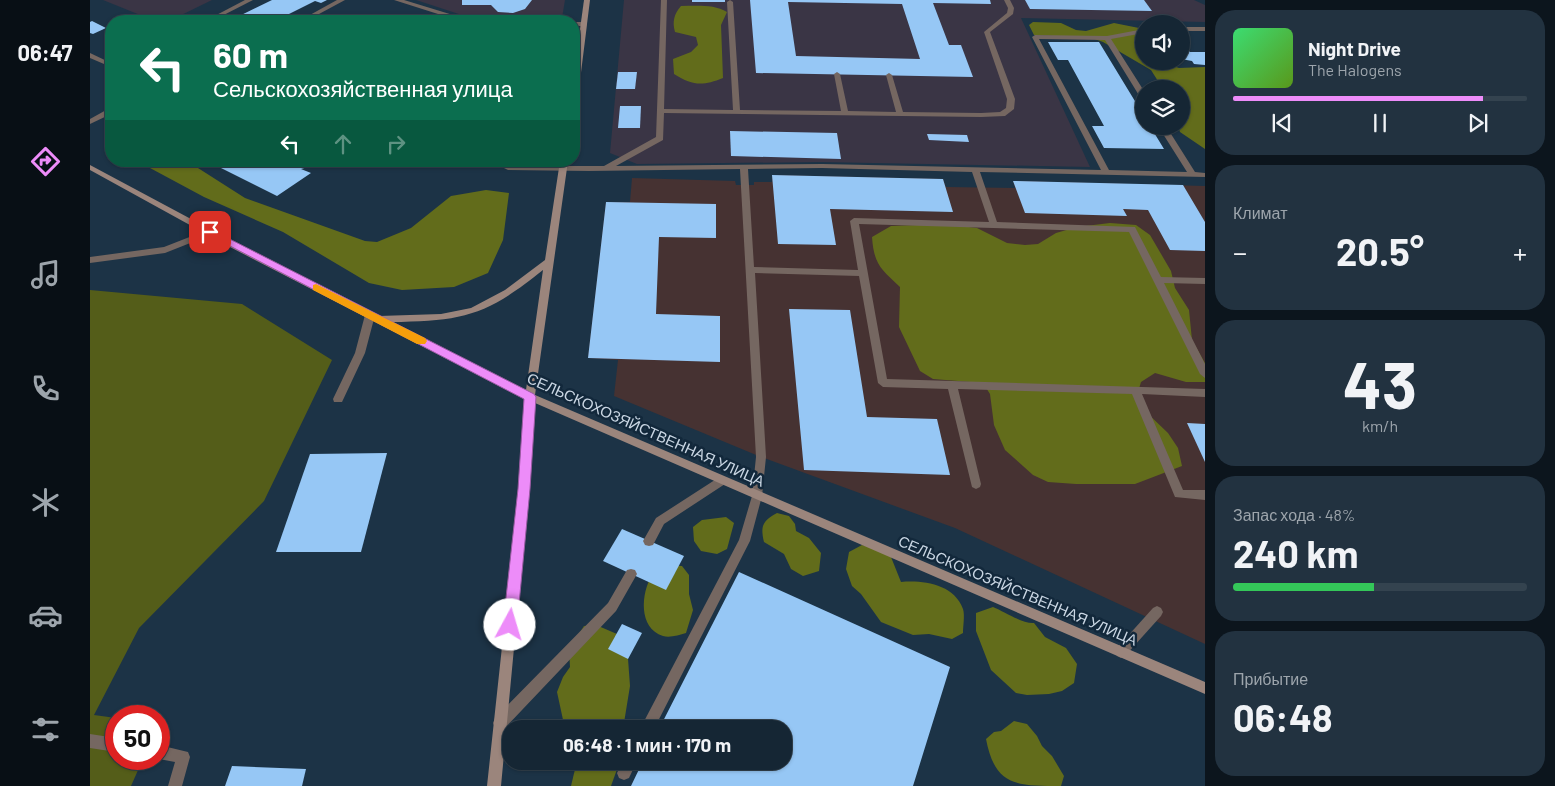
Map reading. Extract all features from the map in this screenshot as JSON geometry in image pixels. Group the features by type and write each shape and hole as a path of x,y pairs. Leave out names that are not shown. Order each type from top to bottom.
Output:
{"main road":[{"path":"580,48 587,0"},
{"name":"СЕЛЬСКОХОЗЯЙСТВЕННАЯ УЛИЦА","path":"90,167 210,232 530,397 721,481 1205,688"},
{"path":"494,786 523,499 530,397 564,167"},
{"path":"374,317 431,318 462,314 502,296 550,260"}],"lane":[{"path":"220,15 250,0"},
{"path":"313,15 342,0"},
{"path":"397,0 445,15"},
{"path":"605,169 660,138 664,0"},
{"path":"661,111 994,115 1010,109 1011,99 988,32 1010,14 1011,8 1007,0"},
{"path":"730,2 737,112"},
{"path":"1190,29 1205,29"},
{"path":"1106,172 1036,37 1107,38 1135,33"},
{"path":"1107,38 1135,83"},
{"path":"90,55 105,62"},
{"path":"837,74 844,114"},
{"path":"889,75 900,114"},
{"path":"90,122 105,114"},
{"path":"1168,135 1192,174"},
{"path":"580,167 605,169 822,166 1205,175"},
{"path":"508,168 527,167"},
{"path":"652,720 744,541 757,496 761,457 744,167"},
{"path":"975,170 994,225"},
{"path":"1205,374 1132,229 854,221 883,383 1205,393"},
{"path":"90,260 165,250 210,232"},
{"path":"749,270 863,273"},
{"path":"1158,280 1205,281"},
{"path":"338,399 360,353 374,317"},
{"path":"952,385 976,484"},
{"path":"1135,390 1179,494 1205,495"},
{"path":"649,541 660,521 721,481"},
{"path":"500,723 612,607 631,574"},
{"path":"1121,652 1157,612"},
{"path":"90,741 105,743"},
{"path":"170,754 183,757 175,786"}],"shaded area":[{"path":"103,0 212,0 181,15 140,15"},
{"path":"416,0 565,0 562,15 462,15"},
{"path":"624,0 1194,0 1205,5 1205,22 1190,22 1190,15 1135,15 1135,20 1021,18 1090,167 821,162 637,164 610,153"},
{"path":"772,175 943,179 946,187 1015,188 1013,181 1205,186 1205,644 955,528 761,457 614,396 618,360 588,358 606,202 630,202 632,178 735,181 736,185 754,185 754,182 772,182"}],"green space":[{"path":"681,6 711,7 727,12 721,25 723,78 698,84 674,74 673,59 691,52 698,45 696,37 675,32 674,18"},
{"path":"1033,22 1061,23 1076,30 1086,31 1114,23 1135,27 1135,61 1103,42 1092,38 1034,35 1029,25"},
{"path":"1205,67 1205,149 1184,135 1190,135 1190,80 1157,80 1151,70 1190,70 1190,68"},
{"path":"148,167 196,167 245,198 365,241 377,242 411,228 451,196 486,190 509,193 503,240 488,273 454,287 402,290 369,283 283,232 204,197"},
{"path":"1110,223 1136,225 1150,235 1171,271 1175,288 1189,310 1192,340 1205,363 1205,382 1186,382 1155,373 1141,382 1138,392 1145,411 1168,433 1178,448 1182,466 1135,484 1048,482 1033,475 1005,450 994,425 990,394 983,383 933,379 920,371 899,327 900,287 880,266 875,254 872,237 891,226 944,224 977,228 1007,243 1025,245 1038,244 1056,233 1077,227"},
{"path":"90,290 242,304 332,360 264,501 139,628 94,715 105,716 105,770 138,770 131,786 90,786"},
{"path":"777,513 789,516 795,524 796,531 809,538 821,553 819,571 803,576 791,569 784,554 764,542 762,531 764,524"},
{"path":"726,517 734,523 727,549 717,554 701,551 694,541 693,527 702,520"},
{"path":"862,545 889,552 901,582 937,585 953,594 963,609 963,633 952,639 929,634 913,635 881,622 861,594 852,586 846,569 849,552"},
{"path":"665,565 682,566 689,575 689,594 693,610 686,633 666,637 655,632 649,626 644,609 648,582 653,574"},
{"path":"993,607 1019,620 1034,623 1045,637 1066,648 1077,664 1074,683 1062,691 1049,694 1027,695 1016,693 991,670 976,631 976,613"},
{"path":"596,625 617,634 627,645 630,686 624,720 563,720 557,692 563,677 570,667 569,649 584,626"},
{"path":"1014,721 1027,724 1037,736 1042,746 1052,756 1064,776 1061,786 1020,784 1002,775 995,766 986,739 994,732 1001,731"},
{"path":"575,770 617,770 611,786 571,786"}],"building":[{"path":"272,0 327,0 321,3 315,1 287,15 241,15"},
{"path":"462,0 532,0 525,9 513,13 498,12 491,5 462,5"},
{"path":"692,0 725,0 725,2 692,2"},
{"path":"750,0 990,0 991,4 933,3 949,45 961,45 973,77 756,73","holes":["788,2 902,4 920,59 796,56"]},
{"path":"1025,0 1144,0 1152,11 1030,9"},
{"path":"92,21 105,28 93,34 90,33 90,22"},
{"path":"1048,42 1099,42 1135,101 1135,135 1155,135 1164,149 1104,148 1092,126 1104,126 1068,60 1058,60"},
{"path":"1190,52 1205,52 1205,65 1194,64 1190,61"},
{"path":"618,72 637,72 635,89 616,89"},
{"path":"620,106 641,106 640,128 618,128"},
{"path":"730,131 837,133 841,159 731,156"},
{"path":"927,134 967,135 969,142 929,140"},
{"path":"219,167 308,167 301,169 311,173 277,196"},
{"path":"772,175 943,179 953,212 830,209 836,245 778,244"},
{"path":"1013,181 1183,185 1205,222 1205,251 1170,250 1148,210 1123,209 1127,216 1025,213"},
{"path":"606,202 716,204 716,238 659,237 656,314 720,316 720,362 588,358"},
{"path":"789,309 850,310 867,417 937,419 950,475 804,470"},
{"path":"1187,423 1205,424 1205,462"},
{"path":"387,453 361,552 276,552 310,454"},
{"path":"622,529 684,556 666,590 603,561"},
{"path":"739,572 950,667 913,786 631,786 639,770 792,770 792,720 664,720"},
{"path":"622,624 642,633 628,659 608,649"},
{"path":"232,766 306,769 302,786 225,786"}],"slow traffic":[{"path":"316,288 421,341"}],"route":[{"path":"210,232 530,397 524,489 510,625"}]}
